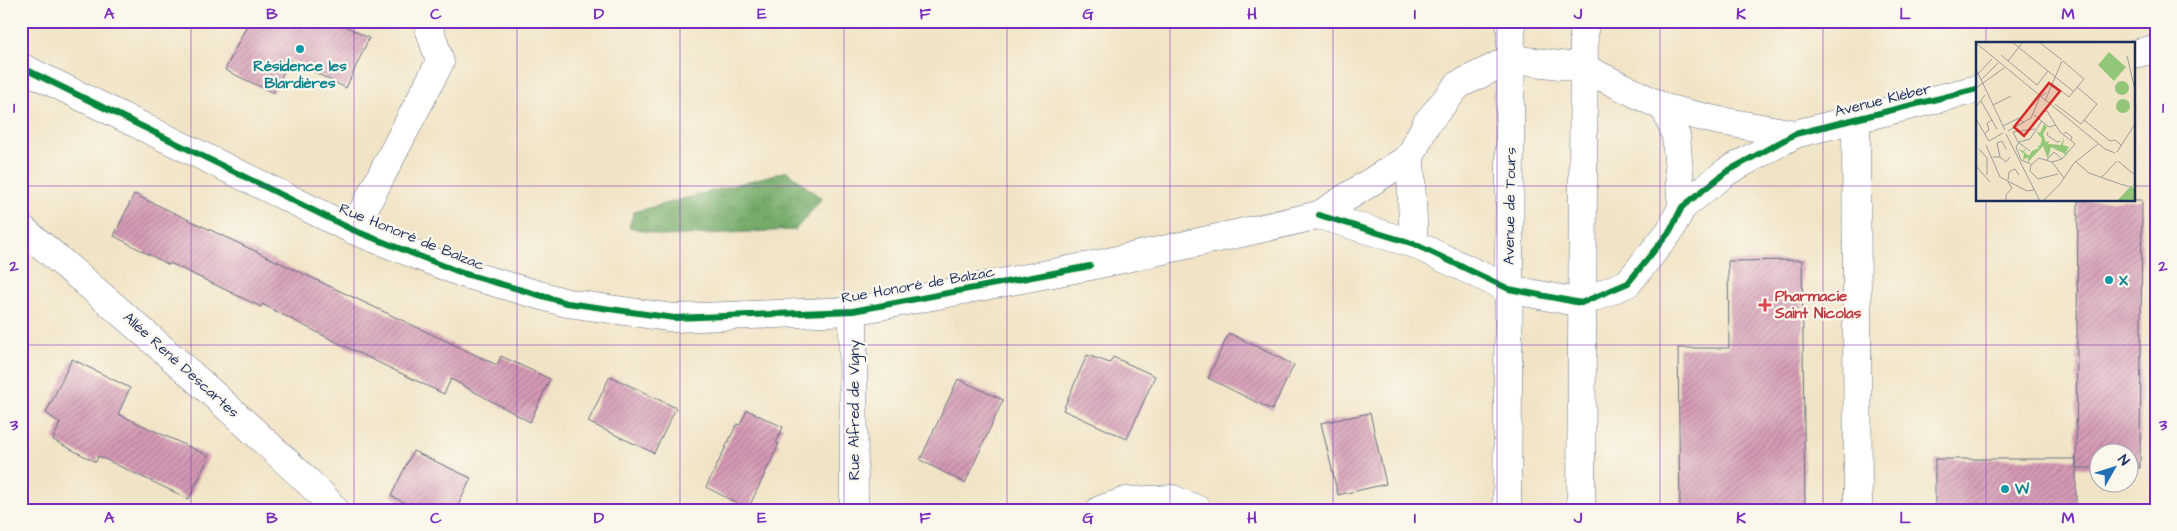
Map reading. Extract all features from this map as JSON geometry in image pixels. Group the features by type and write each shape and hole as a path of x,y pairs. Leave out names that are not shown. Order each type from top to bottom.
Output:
{"street":[{"path":"353,230 440,62 427,21"},
{"name":"Avenue de Tours","path":"1506,510 1511,21"},
{"path":"1581,510 1584,21"},
{"path":"2134,54 2156,49"},
{"path":"1414,244 1410,157 1426,124 1458,85 1511,59 1584,68 1665,108 1714,120 1795,134"},
{"name":"Rue Honoré de Balzac","path":"21,67 353,230 462,274 567,303 674,318 854,311 1090,266 1319,215"},
{"name":"Avenue Kléber","path":"1795,134 1976,89"},
{"path":"1665,108 1676,136 1682,207"},
{"path":"1856,120 1858,510"},
{"path":"1319,215 1414,244 1509,289 1581,303 1628,283 1670,231 1682,207 1726,172 1795,134"},
{"path":"1319,215 1410,157"},
{"name":"Allée René Descartes","path":"21,228 102,294 210,390 335,510"},
{"name":"Rue Alfred de Vigny","path":"854,311 854,510"},
{"path":"1100,510 1126,500 1172,499 1198,510"}],"green space":[{"path":"787,171 822,199 795,230 663,236 629,227 634,212"}],"building":[{"name":"Résidence les Blardières","path":"249,21 335,21 369,38 346,88 290,60 273,93 225,70"},
{"path":"134,194 497,365 501,356 550,379 530,422 451,379 444,394 262,304 261,307 170,263 169,265 114,236"},
{"name":"X","path":"2142,200 2140,468 2140,444 2090,444 2090,468 2076,468 2078,201"},
{"path":"1802,260 1805,510 1680,510 1678,348 1729,348 1728,261"},
{"path":"1229,333 1294,365 1272,410 1208,378"},
{"path":"1087,355 1110,363 1113,357 1155,376 1127,439 1063,410"},
{"path":"72,359 130,388 118,414 209,456 189,499 98,456 96,462 53,440 60,423 46,413"},
{"path":"610,376 676,408 654,453 588,422"},
{"path":"958,379 1003,400 965,483 920,460"},
{"path":"747,410 783,427 776,443 779,444 748,509 706,487 737,424 740,425"},
{"path":"1370,413 1386,484 1338,495 1321,423"},
{"path":"413,451 471,478 456,510 419,510 391,496"},
{"name":"W","path":"1935,459 2076,459 2076,510 1935,510"}],"cycle path":[{"path":"21,67 353,230 462,273 567,303 674,318 853,311 1090,266"},
{"path":"1319,215 1414,244 1509,289 1581,303 1628,283 1670,231 1682,207 1726,172 1795,134 1976,89"}],"place":[{"name":"Résidence les Blardières","path":"300,49"},
{"name":"X","path":"2109,280"},
{"name":"Pharmacie Saint Nicolas","path":"1765,305"},
{"name":"W","path":"2005,489"}]}
